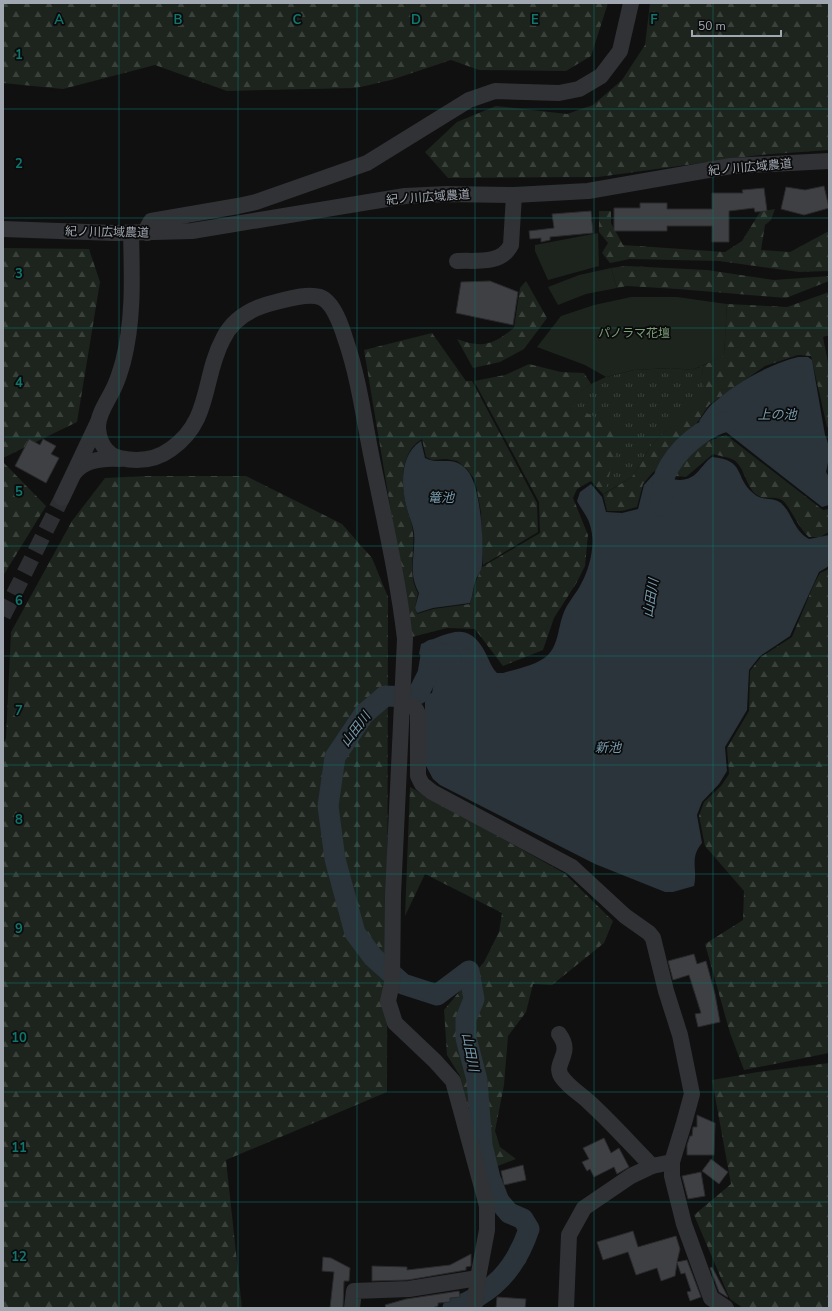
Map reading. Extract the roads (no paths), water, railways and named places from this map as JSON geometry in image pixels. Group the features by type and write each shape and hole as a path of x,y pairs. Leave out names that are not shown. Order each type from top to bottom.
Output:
{"street":[{"path":"62,498 116,383 128,336 139,233 148,226 151,221 238,206 367,163 469,100 495,91 559,93 579,89 601,76 620,51 631,3"},
{"name":"紀ノ川広域農道","path":"3,230 139,233 203,230 405,196 447,194 514,195 588,191 731,166 829,161"},
{"path":"457,261 494,260 508,250 511,245 514,195"},
{"path":"74,473 84,464 93,461 107,459 143,460 160,456 177,444 190,432 199,415 218,349 223,338 236,322 245,315 263,305 316,296 327,301 331,306 346,341 381,501 404,631 405,652 393,895 392,983 388,1000 395,1024 435,1060 453,1081 486,1206 487,1230 474,1308"},
{"path":"98,422 99,436 106,451 116,457 125,459"},
{"path":"402,705 413,706 418,714 418,776 422,784 432,792 572,867 625,916 650,933 653,938 666,991 680,1035 692,1094 672,1162 672,1176 684,1224 711,1298 726,1308"},
{"path":"560,1034 566,1042 566,1051 560,1063 560,1074 568,1085 590,1102 652,1166"},
{"path":"566,1308 569,1235 584,1208 631,1176 652,1166 672,1162"},
{"path":"352,1308 354,1291 408,1289 478,1278"}],"water":[{"name":"上の池","path":"798,357 808,357 812,360 825,435 829,449 826,472 829,477 829,505 822,507 726,432 712,436 699,421 711,405 740,383 763,370 786,360"},
{"name":"篭池","path":"421,441 425,458 436,461 457,462 467,470 472,478 476,488 480,515 483,556 481,569 475,582 470,603 433,608 417,613 415,608 419,593 413,577 414,533 405,500 403,482 405,463 414,447"},
{"name":"新池","path":"712,457 723,459 735,465 747,487 756,496 781,503 785,507 796,527 809,539 829,535 829,566 819,572 790,636 760,656 749,670 747,710 725,747 727,771 719,784 702,802 697,815 702,843 698,848 695,859 694,886 673,892 665,892 595,864 440,785 433,779 425,764 425,702 427,694 432,693 438,661 436,658 423,657 419,654 421,644 449,633 464,632 472,635 478,642 497,673 503,673 527,666 544,658 552,651 564,612 579,588 591,555 592,532 588,519 577,501 580,492 591,484 602,497 606,512 622,513 638,509 644,485 655,473 668,478 680,480 685,479 696,474"}],"waterway":[{"name":"山田川","path":"661,506 665,475 676,456 684,447 702,433 712,427 732,420"},
{"name":"山田川","path":"451,660 445,655 432,650 428,674 418,694 410,697 385,696 364,714 335,757 328,806 335,859 355,933 373,957 403,984 437,995 469,971 474,999 466,1019 466,1038 477,1080 482,1145 490,1178 499,1201 509,1213 523,1219 529,1229 517,1256 501,1278 480,1295 453,1308"},
{"path":"481,1305 524,1262 533,1239 526,1237"}],"tunnel":[{"path":"3,616 62,498"}],"park label":[{"name":"パノラマ花壇","path":"634,333"}]}
